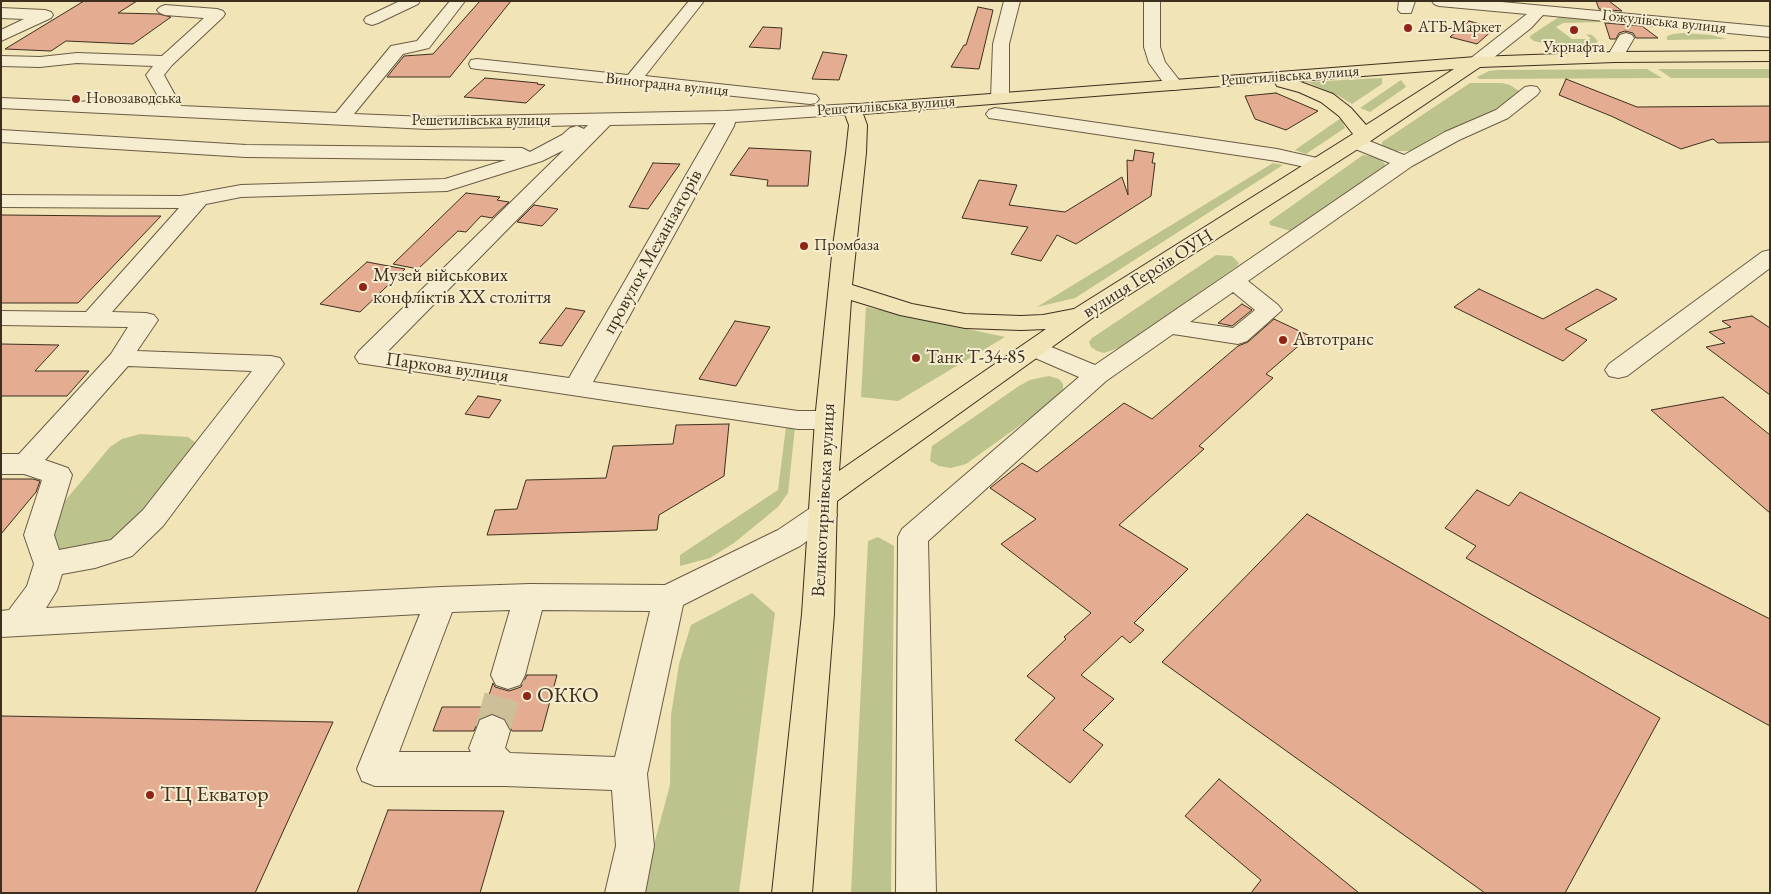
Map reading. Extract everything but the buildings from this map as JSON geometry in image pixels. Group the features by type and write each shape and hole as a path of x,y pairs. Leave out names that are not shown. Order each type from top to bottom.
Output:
{"main road":[{"name":"Решетилівська вулиця","path":"852,109 997,106 1174,85 1477,62 1615,57 1770,56"},
{"name":"вулиця Героїв ОУН","path":"823,506 1083,314 1360,139 1477,62"},
{"path":"1267,78 1305,88 1328,98 1346,112 1360,139"},
{"name":"Великотирнівська вулиця","path":"792,893 818,614 828,420 840,289 856,153 858,125 852,109"},
{"path":"840,289 908,310 965,321 1021,324 1043,322 1083,314"}],"street":[{"path":"372,20 413,1"},
{"path":"340,120 397,50 423,45 458,1"},
{"path":"632,82 697,1"},
{"path":"1012,1 1001,44 997,106 1319,164"},
{"path":"1152,1 1152,47 1157,63 1174,85"},
{"name":"Гожулівська вулиця","path":"1439,1 1538,12 1583,8 1629,29 1718,23 1770,32"},
{"path":"165,10 217,14 166,61 155,75 176,111"},
{"path":"1,12 45,15 1,36"},
{"path":"1477,62 1525,25 1538,12"},
{"path":"1615,57 1629,29 1656,27 1709,33 1770,48"},
{"path":"1,61 40,62 77,58 166,61"},
{"name":"Виноградна вулиця","path":"477,64 851,104 852,109"},
{"path":"916,893 913,537 1096,375 1405,162 1420,156 1452,136 1502,114 1531,91"},
{"name":"Решетилівська вулиця","path":"1,103 340,120 427,122 726,117 852,109"},
{"name":"провулок Механізаторів","path":"578,387 725,126 726,117"},
{"path":"1,201 181,202 240,191 447,185 541,154 569,139 596,120"},
{"name":"Паркова вулиця","path":"596,120 368,357 771,416 828,420"},
{"path":"1,136 246,151 541,154"},
{"path":"1360,139 1405,162"},
{"path":"93,319 199,199"},
{"path":"1618,370 1770,257"},
{"path":"1169,326 1238,336 1270,310 1233,282"},
{"path":"1,318 146,320 131,340 121,358 14,464"},
{"path":"1035,349 1096,375"},
{"path":"49,564 95,556 121,548 153,518 271,364 121,358"},
{"path":"10,624 41,590 49,564 39,535 58,475 14,464"},
{"path":"10,624 441,600 530,597 669,598 789,538 823,506"},
{"path":"508,675 530,597"},
{"path":"625,893 635,846 630,774 669,598"},
{"path":"441,600 375,769 505,769 630,774"},
{"path":"492,731 487,748 492,762 505,769"}],"green space":[{"path":"1559,17 1590,18 1604,22 1563,23 1556,27 1572,39 1591,39 1586,34 1592,35 1598,41 1586,46 1555,46 1534,41 1530,38 1530,36"},
{"path":"1683,33 1711,35 1727,39 1667,40 1667,36"},
{"path":"1647,69 1662,78 1479,79 1477,77 1489,71 1499,70"},
{"path":"1658,69 1770,69 1770,78 1671,78"},
{"path":"1382,78 1382,84 1352,104 1307,82"},
{"path":"1401,80 1406,87 1370,112 1360,108"},
{"path":"1470,83 1502,83 1510,85 1519,93 1478,121 1439,134 1414,151 1391,151 1382,145 1382,142"},
{"path":"1341,118 1345,128 1306,154 1295,150"},
{"path":"1363,155 1377,157 1385,164 1384,167 1291,231 1270,225 1269,222"},
{"path":"1273,163 1283,165 1075,298 1037,307"},
{"path":"1216,255 1232,256 1239,263 1121,347 1104,353 1091,347 1089,342 1092,338"},
{"path":"866,307 1005,337 898,401 861,397"},
{"path":"1049,376 1059,379 1063,384 1063,390 1058,398 966,464 951,468 939,466 930,461 932,446 1019,386 1030,380"},
{"path":"786,427 795,427 788,493 778,507 734,543 710,558 680,566 680,555 778,490"},
{"path":"140,434 188,437 197,444 182,466 115,544 69,551 56,549 49,520 110,447 122,439"},
{"path":"878,537 894,546 891,893 851,893 868,541"},
{"path":"752,593 775,613 739,893 641,893 670,785 671,715 679,664 691,625"}],"tunnel":[{"path":"492,731 508,675"}],"place":[{"name":"АТБ-Маркет","path":"1408,28"},
{"name":"Укрнафта","path":"1574,30"},
{"name":"Новозаводська","path":"76,99"},
{"name":"Промбаза","path":"804,246"},
{"name":"Музей військових конфліктів ХХ століття","path":"363,287"},
{"name":"Автотранс","path":"1283,340"},
{"name":"Танк Т-34-85","path":"916,358"},
{"name":"ОККО","path":"527,696"},
{"name":"ТЦ Екватор","path":"150,795"}]}
